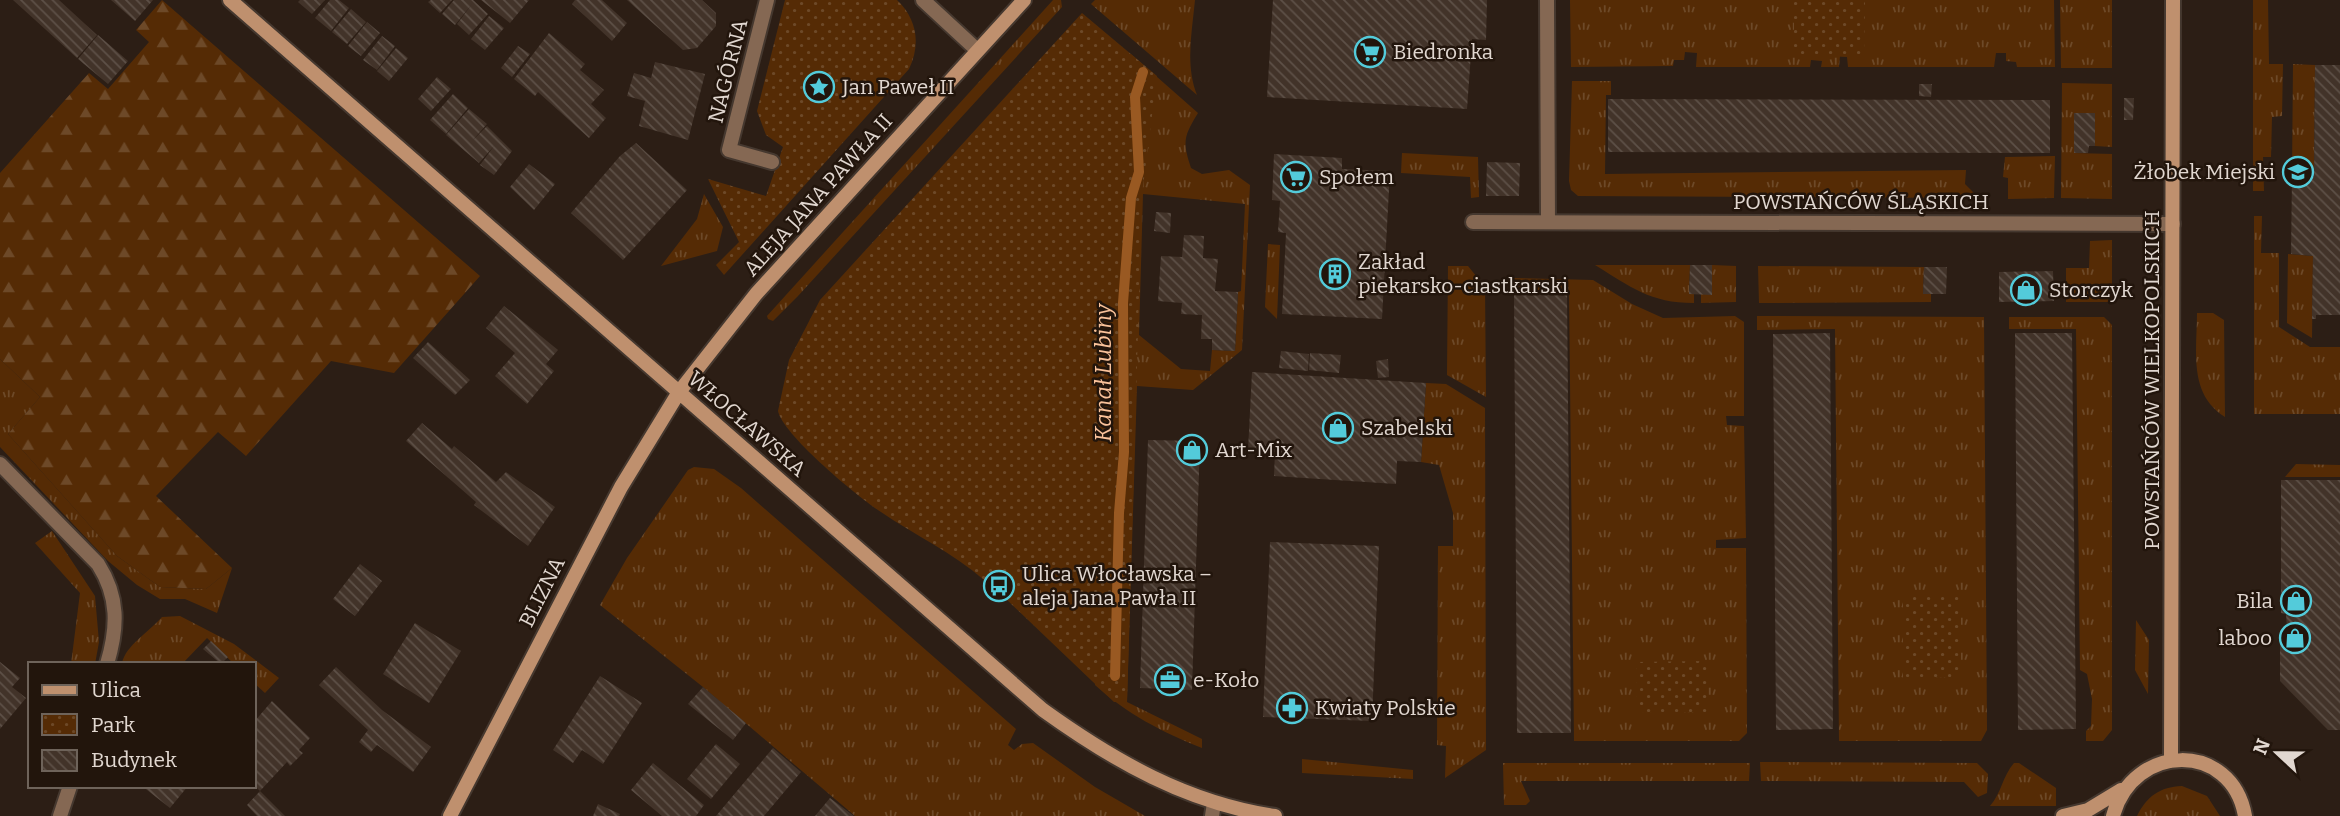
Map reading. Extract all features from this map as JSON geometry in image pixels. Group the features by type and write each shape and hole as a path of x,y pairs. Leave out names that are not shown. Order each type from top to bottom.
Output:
{"street":[{"name":"WŁOCŁAWSKA","path":"230,0 1043,709 1130,768 1213,809 1275,816"},
{"name":"NAGÓRNA","path":"768,0 729,150 772,162"},
{"path":"923,0 977,50"},
{"name":"ALEJA JANA PAWŁA II","path":"679,392 756,294 1024,0"},
{"path":"1548,0 1548,222"},
{"name":"POWSTAŃCÓW WIELKOPOLSKICH","path":"2171,761 2174,0"},
{"name":"POWSTAŃCÓW ŚLĄSKICH","path":"1473,222 2173,224"},
{"name":"BLIZNA","path":"450,816 621,487 679,392"},
{"path":"0,464 98,564 109,582 116,616 107,662"},
{"path":"2063,816 2100,805 2125,787 2137,774 2171,761 2195,762 2218,772 2239,797 2245,816"},
{"path":"2113,816 2125,787"},
{"path":"61,816 69,788"}],"green space":[{"path":"162,0 480,276 394,373 331,361 246,456 218,432 156,496 232,568 206,589 160,587 117,556 8,434 40,397 0,359 0,173 89,73 108,89 149,42 136,30"},
{"path":"785,0 897,0 913,24 916,41 913,60 909,69 724,275 716,265 739,242 708,179 766,196 783,147 766,135 757,111"},
{"path":"1053,0 1061,0 1062,7 798,296 773,321 768,319 767,316"},
{"path":"1095,0 1195,0 1190,60 1197,95 1091,4"},
{"path":"1570,0 2054,0 2055,67 2017,67 2016,62 2006,61 2006,53 1996,53 1994,67 1848,67 1847,57 1840,56 1839,67 1821,67 1822,61 1811,60 1810,67 1696,67 1697,53 1685,52 1684,60 1674,60 1673,66 1571,67"},
{"path":"1794,0 1865,0 1864,57 1794,56"},
{"path":"2060,0 2112,0 2112,68 2061,68"},
{"path":"2253,0 2268,0 2269,64 2283,64 2282,116 2272,117 2271,157 2263,157 2264,191 2253,191"},
{"path":"1082,13 1157,76 1142,194 1127,702 1114,702 1005,598 1010,592 990,573 984,580 947,553 881,512 840,480 793,435 778,411 789,360 820,300"},
{"path":"1131,54 1198,113 1186,139 1191,168 1202,174 1229,170 1250,185 1242,350 1193,390 1137,386 1127,702 1202,739 1202,748 1146,721 1095,685","holes":["1143,194 1245,204 1235,351 1212,350 1210,371 1181,369 1139,335"]},
{"path":"2293,64 2315,65 2314,174 2292,175"},
{"path":"1572,81 1611,81 1611,95 1606,95 1605,174 1966,170 1965,184 1979,198 1578,196 1571,190 1569,181"},
{"path":"2062,83 2112,84 2112,147 2095,146 2095,114 2074,114 2074,153 2112,154 2112,199 2061,198"},
{"path":"1402,153 1478,157 1479,197 1471,198 1470,177 1401,173"},
{"path":"2055,156 2054,198 2008,199 2008,178 2003,177 2005,157"},
{"path":"704,194 723,227 717,251 661,266 697,219"},
{"path":"2254,216 2262,216 2261,253 2279,253 2279,327 2310,347 2340,347 2340,414 2254,414"},
{"path":"2112,240 2112,302 2066,302 2066,268 2089,268 2090,241"},
{"path":"1268,244 1280,245 1277,319 1265,307"},
{"path":"2288,254 2313,256 2312,338 2287,323"},
{"path":"1595,265 1690,265 1689,294 1694,294 1694,303 1653,297"},
{"path":"1712,265 1736,266 1736,302 1701,303 1701,294 1712,294"},
{"path":"1448,266 1468,266 1485,287 1486,397 1447,375"},
{"path":"1758,266 1924,267 1923,293 1931,294 1931,302 1759,303"},
{"path":"1512,278 1593,280 1632,304 1663,318 1735,316 1744,322 1744,416 1726,416 1727,425 1744,426 1746,538 1716,540 1716,548 1746,548 1747,733 1739,741 1574,741 1569,290 1512,290"},
{"path":"2197,313 2213,313 2224,320 2225,417 2213,407 2200,384 2196,357"},
{"path":"1757,316 1984,317 1987,730 1981,741 1839,741 1835,329 1757,330"},
{"path":"2009,317 2104,317 2112,325 2112,730 2103,741 2086,741 2086,731 2091,726 2092,699 2087,674 2080,670 2076,329 2009,329"},
{"path":"0,359 40,397 8,434 117,556 160,587 206,589 232,568 217,613 185,599 160,599 137,585 108,561 0,447"},
{"path":"1426,383 1446,384 1485,408 1486,750 1445,778 1446,746 1437,745 1438,546 1453,546 1453,513 1439,465 1421,462"},
{"path":"2296,464 2340,465 2340,477 2285,477"},
{"path":"694,467 714,469 741,488 1016,729 1008,745 1014,750 1022,744 1033,743 1095,787 1145,816 855,816 703,687 600,605 627,558 688,470"},
{"path":"52,531 95,596 99,642 95,662 71,662 80,593 35,543"},
{"path":"1903,597 1961,597 1961,677 1903,678"},
{"path":"180,616 234,644 279,678 265,693 256,685 256,662 232,662 207,638 184,662 122,662 133,644 162,617"},
{"path":"2136,620 2149,640 2148,694 2135,670"},
{"path":"1707,661 1708,712 1637,713 1636,662"},
{"path":"1302,759 1413,770 1413,779 1302,773"},
{"path":"1760,762 1977,763 1988,774 1987,793 1978,797 1964,782 1761,781"},
{"path":"1503,763 1750,763 1749,781 1521,781 1530,801 1526,805 1504,805"},
{"path":"2014,763 2019,763 2056,788 2056,806 1990,806"},
{"path":"2182,786 2207,796 2220,816 2137,816 2155,794 2167,788"}],"building":[{"path":"13,0 59,0 97,35 77,58"},
{"path":"111,0 153,0 135,21"},
{"path":"325,0 312,14 298,2"},
{"path":"330,0 339,0 349,8 331,31 315,18"},
{"path":"452,0 440,13 428,2"},
{"path":"454,0 473,0 488,14 469,35 457,24 472,4 455,25 442,14"},
{"path":"481,0 529,0 510,23"},
{"path":"575,0 602,0 627,23 612,41 572,4"},
{"path":"627,0 702,0 716,13 716,26 697,48 683,50"},
{"name":"Biedronka","path":"1273,0 1487,0 1486,40 1472,39 1467,109 1267,97"},
{"path":"351,9 366,22 347,44 332,32"},
{"path":"489,16 504,28 485,50 471,39"},
{"path":"367,22 380,33 361,56 348,46"},
{"path":"549,33 585,64 580,70 604,90 591,104 606,118 589,138 538,92 535,96 514,79"},
{"path":"98,35 128,61 108,84 78,59"},
{"path":"382,36 395,46 377,70 363,60"},
{"path":"518,46 530,54 512,77 501,68"},
{"path":"396,48 408,58 389,81 377,71"},
{"path":"655,62 705,74 688,140 639,126 645,101 627,96 634,73 651,78"},
{"path":"2315,65 2340,65 2340,315 2316,315 2316,319 2312,319 2313,256 2291,254 2292,177 2314,177"},
{"path":"437,77 451,89 431,111 418,99"},
{"path":"1919,84 1932,84 1931,97 1919,96"},
{"path":"453,94 468,108 446,134 430,120"},
{"path":"2124,98 2134,98 2133,120 2124,120"},
{"path":"1608,99 2050,100 2050,153 1608,152"},
{"path":"469,109 487,124 473,140 487,126 512,151 494,175 480,165 494,146 479,163 446,135"},
{"path":"2074,113 2095,113 2095,146 2089,146 2088,153 2074,153"},
{"path":"636,143 687,190 623,260 571,213 620,156"},
{"name":"Zakład piekarsko-ciastkarski","path":"1274,154 1342,158 1342,169 1390,171 1382,319 1282,314 1286,233 1278,232 1280,201 1272,200"},
{"path":"1487,162 1520,163 1519,196 1486,196"},
{"path":"529,164 555,184 534,210 510,187"},
{"path":"1156,212 1171,213 1170,233 1154,231"},
{"path":"1184,235 1204,236 1203,258 1218,259 1215,291 1238,292 1235,351 1212,350 1212,339 1201,339 1202,315 1181,314 1182,303 1158,301 1161,256 1182,257"},
{"path":"1690,265 1712,265 1712,295 1689,294"},
{"path":"1924,267 1947,267 1946,294 1923,294"},
{"name":"Storczyk","path":"2053,271 2054,301 1999,302 1999,272"},
{"path":"1514,292 1567,292 1571,733 1517,733"},
{"path":"504,306 558,350 546,364 554,371 527,404 495,376 515,353 486,328"},
{"path":"1830,333 1833,729 1776,730 1773,334"},
{"path":"2015,333 2072,333 2076,729 2018,730"},
{"path":"428,342 470,380 455,395 413,358"},
{"path":"1281,351 1309,354 1308,371 1279,368"},
{"path":"1310,353 1341,355 1339,373 1309,370"},
{"path":"1388,359 1389,377 1378,378 1376,361"},
{"path":"1252,372 1426,383 1421,462 1397,461 1396,484 1274,476 1275,452 1248,450"},
{"path":"422,423 496,482 506,472 555,507 528,546 474,505 476,502 406,441"},
{"path":"1148,440 1200,441 1192,690 1140,688"},
{"path":"2281,480 2340,480 2340,730 2328,730 2280,681 2280,630 2287,629 2286,614 2281,613"},
{"path":"1270,542 1379,546 1372,721 1263,717"},
{"path":"360,564 382,581 355,616 333,599"},
{"path":"992,575 1009,590 1002,597 986,582"},
{"path":"415,623 461,651 429,703 383,674"},
{"path":"211,641 228,657 219,662 203,649"},
{"path":"0,662 20,678 12,687 26,698 0,729"},
{"path":"336,667 382,710 431,747 413,772 377,745 371,752 359,742 368,730 319,685"},
{"path":"600,676 642,703 603,764 582,750 573,763 553,750"},
{"path":"703,687 746,723 733,740 688,704"},
{"path":"272,701 310,738 299,750 303,753 290,766 287,762 260,791 256,787 256,720"},
{"path":"716,744 740,764 711,799 687,779"},
{"path":"773,748 801,772 764,816 716,816"},
{"path":"653,763 704,805 696,816 662,816 631,790"},
{"path":"145,788 186,788 170,808"},
{"path":"260,791 285,816 257,816 247,805"},
{"path":"830,798 854,816 815,816"},
{"path":"598,804 620,814 619,816 593,816"}],"waterway":[{"name":"Kanał Lubiny","path":"1115,676 1119,513 1124,452 1123,303 1131,198 1139,172 1135,97 1143,72"}],"place":[{"name":"Biedronka","path":"1370,52"},
{"name":"Jan Paweł II","path":"819,87"},
{"name":"Żłobek Miejski","path":"2298,172"},
{"name":"Społem","path":"1296,177"},
{"name":"Zakład piekarsko-ciastkarski","path":"1335,274"},
{"name":"Storczyk","path":"2026,290"},
{"name":"Szabelski","path":"1338,428"},
{"name":"Art-Mix","path":"1192,450"},
{"name":"Ulica Włocławska – aleja Jana Pawła II","path":"999,586"},
{"name":"Bila","path":"2296,601"},
{"name":"laboo","path":"2295,638"},
{"name":"e-Koło","path":"1170,680"},
{"name":"Kwiaty Polskie","path":"1292,708"}]}
